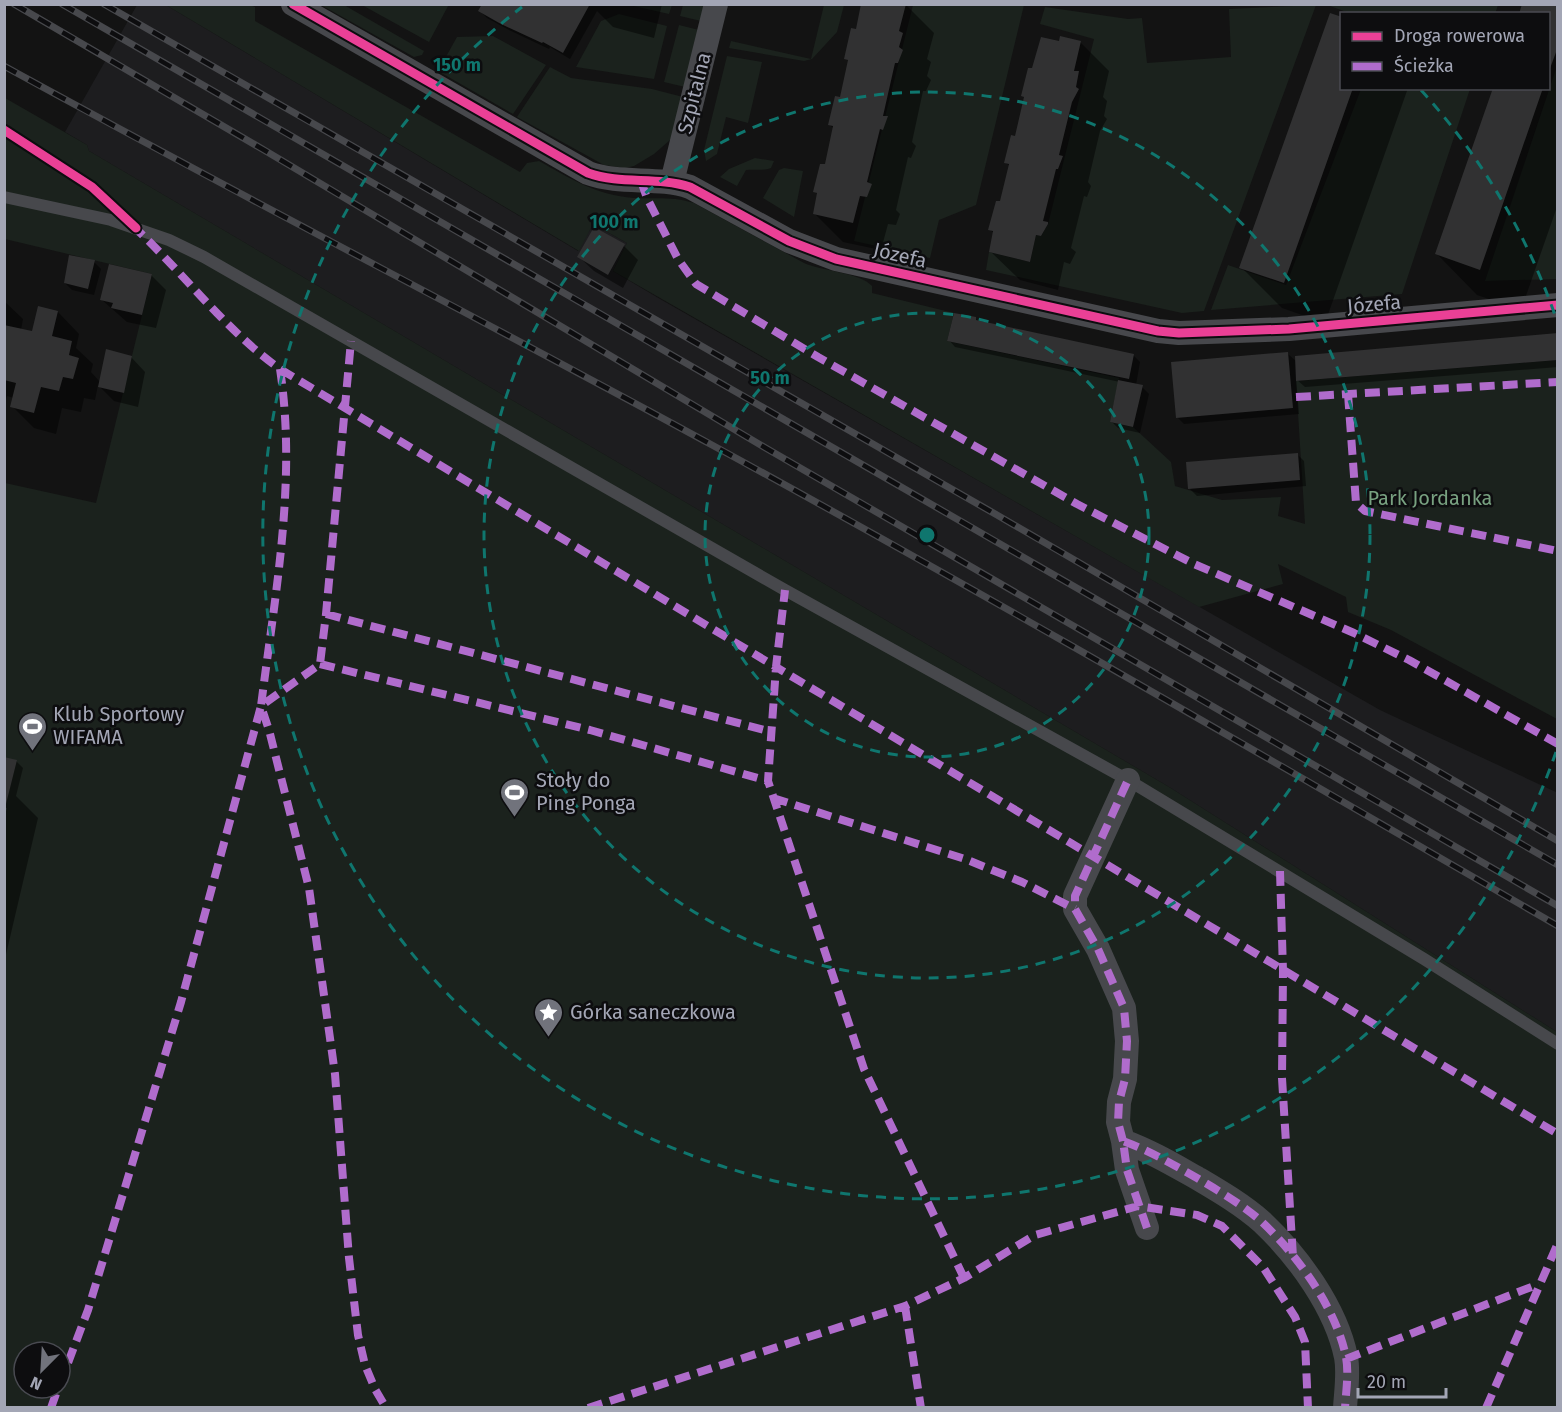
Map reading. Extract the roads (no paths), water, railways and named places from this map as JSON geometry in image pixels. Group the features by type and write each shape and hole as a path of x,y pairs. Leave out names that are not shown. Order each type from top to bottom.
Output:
{"street":[{"name":"Józefa","path":"293,4 588,174 611,180 680,183 698,190 789,241 821,255 1158,331 1179,333 1289,329 1557,306"},
{"name":"Szpitalna","path":"672,182 716,4"},
{"path":"1128,780 1076,896 1075,909 1098,949 1124,1008 1127,1041 1125,1079 1119,1102 1118,1122 1127,1170 1147,1228"},
{"path":"1123,1141 1150,1151 1225,1195 1261,1222 1293,1258 1326,1302 1335,1322 1346,1359 1345,1407"}],"lane":[{"path":"4,196 111,220 169,240 204,257 785,590 1128,780 1424,959 1557,1044"}],"railway":[{"path":"14,4 764,447 1558,906"},
{"path":"62,4 1558,865"},
{"path":"104,4 997,515 1558,841"},
{"path":"4,66 624,397 819,504 1558,926"}],"place":[{"name":"Klub Sportowy WIFAMA","path":"32,752"},
{"name":"Stoły do Ping Ponga","path":"515,818"},
{"name":"Górka saneczkowa","path":"549,1038"}],"park label":[{"name":"Park Jordanka","path":"1430,498"}]}
